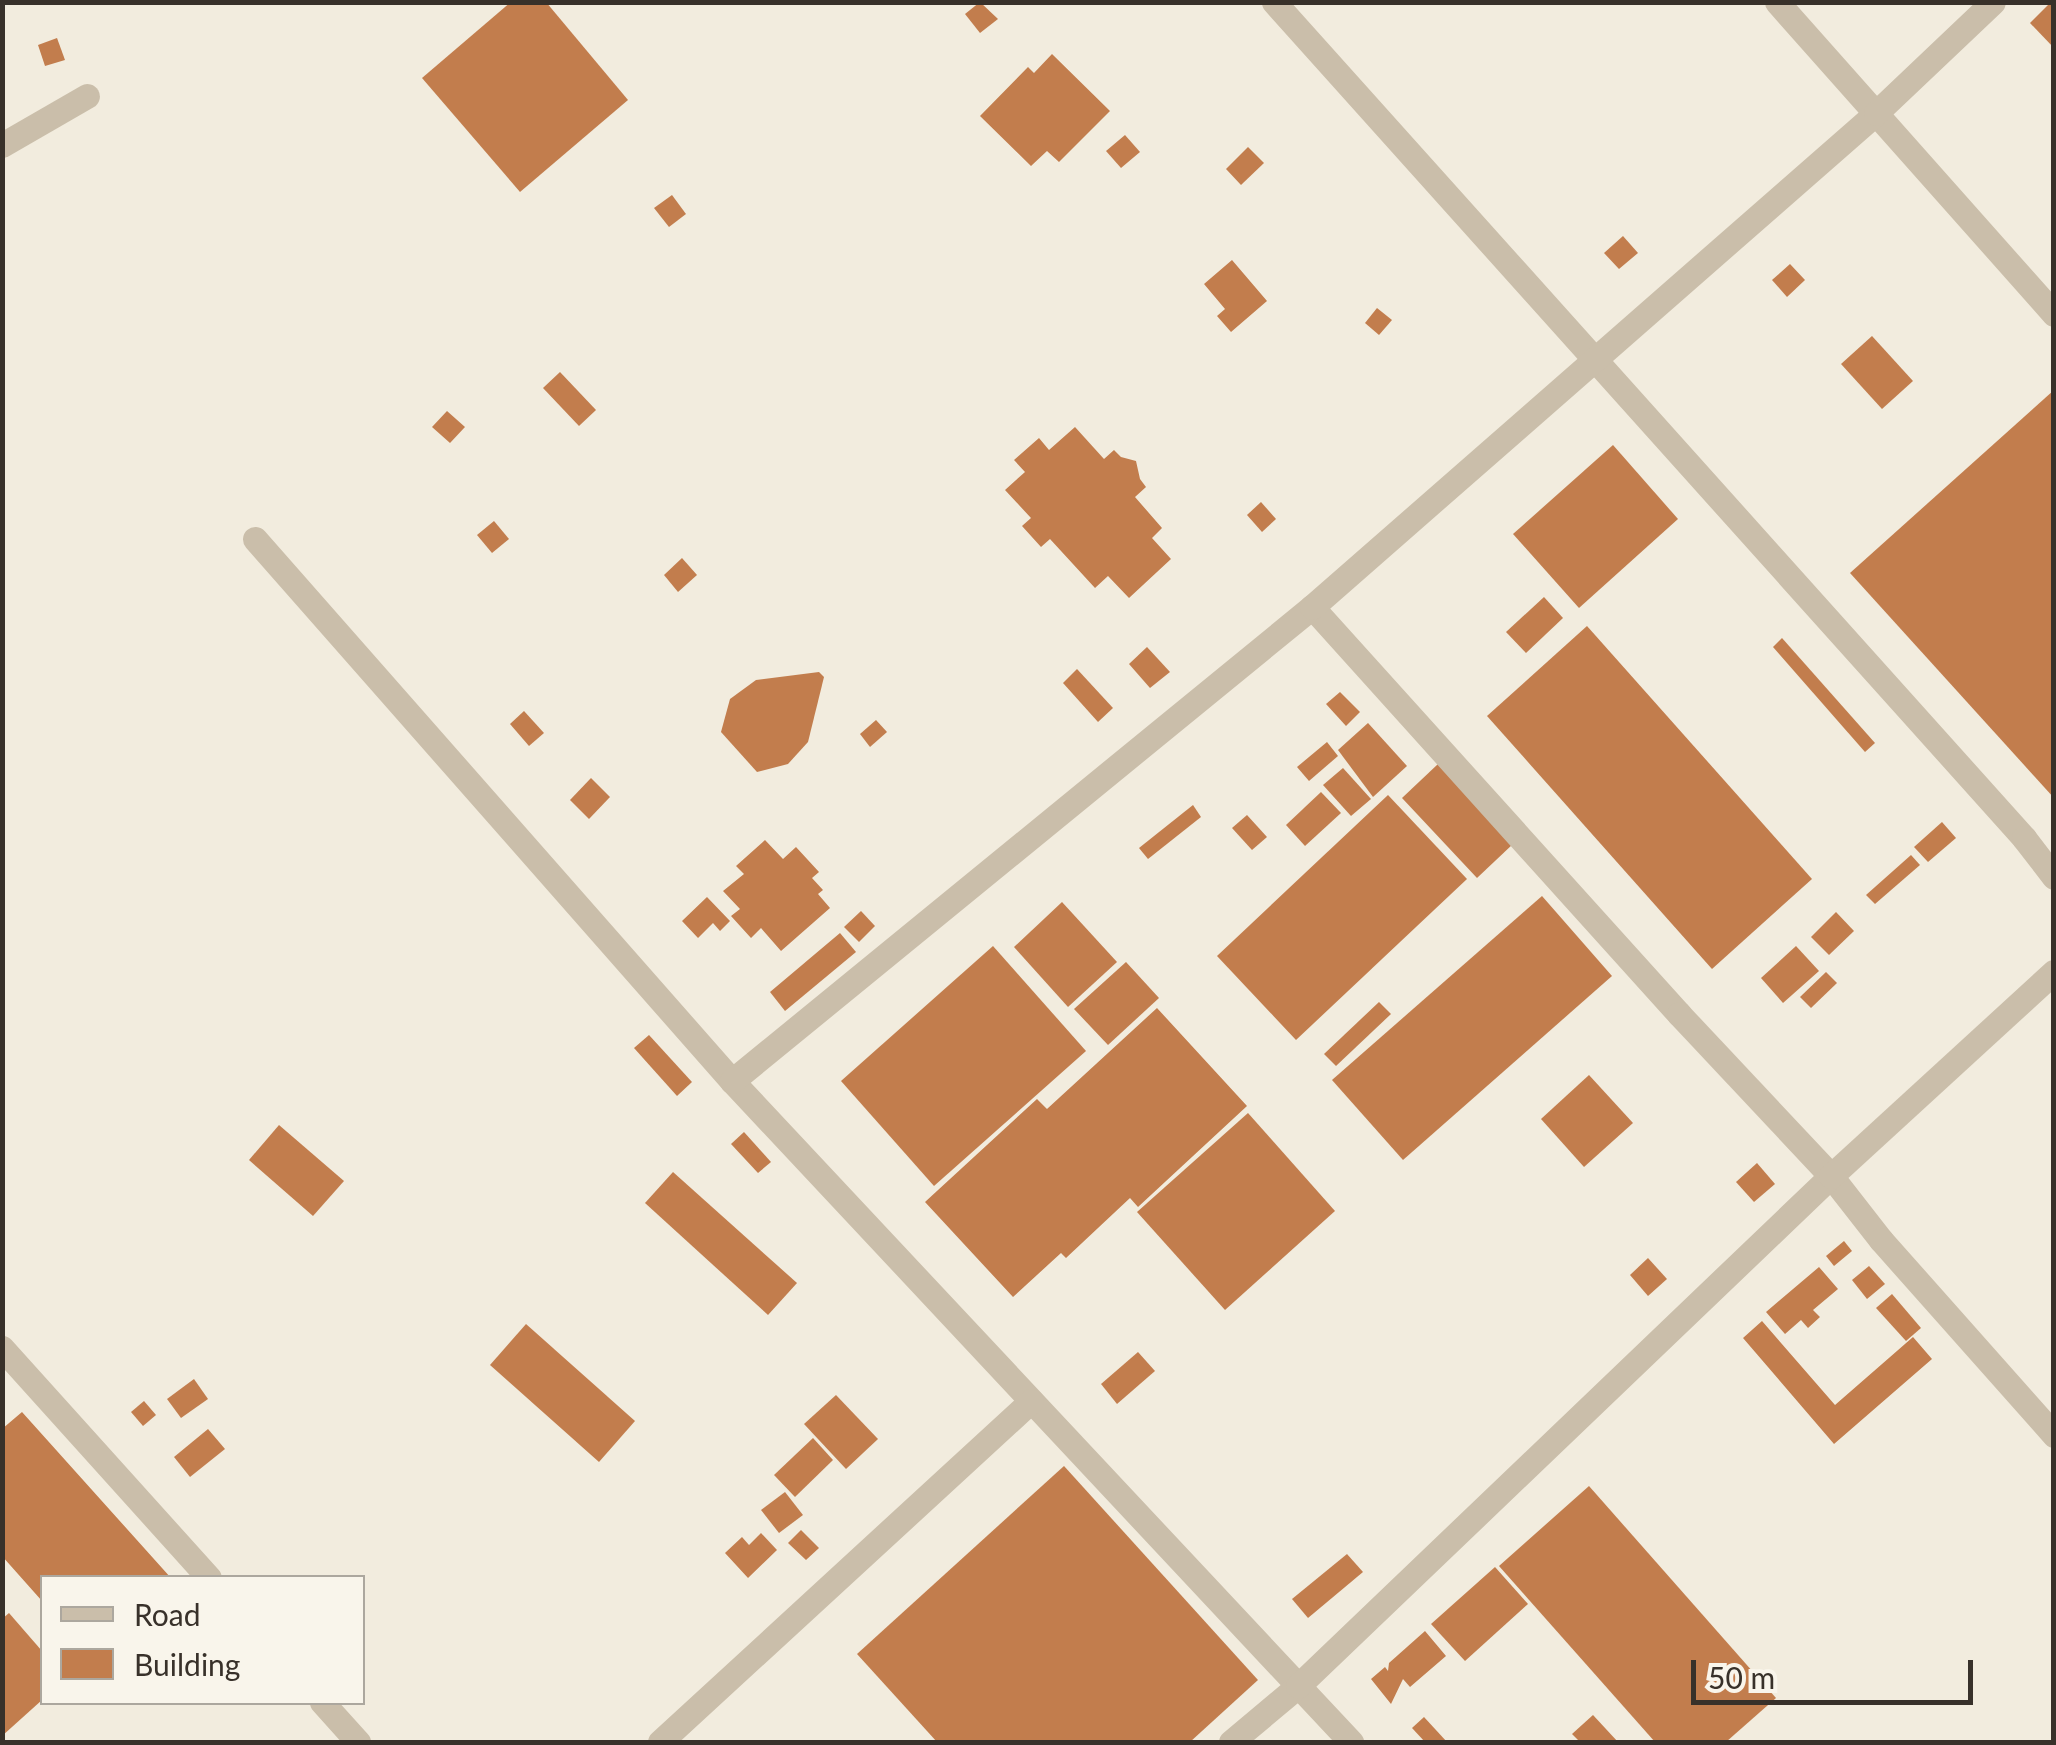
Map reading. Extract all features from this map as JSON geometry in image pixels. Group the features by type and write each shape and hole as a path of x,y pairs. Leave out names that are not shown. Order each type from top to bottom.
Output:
{"street":[{"path":"1274,2 2024,838 2054,877"},
{"path":"1776,2 2054,314"},
{"path":"732,1081 1312,607 1876,113 1993,2"},
{"path":"2,146 87,96"},
{"path":"256,539 732,1081 1351,1742"},
{"path":"1312,607 1679,1014 1831,1176 1881,1240 2054,1435"},
{"path":"1231,1742 1298,1686 1831,1176 2054,972"},
{"path":"2,1348 206,1575"},
{"path":"660,1742 1031,1400"},
{"path":"325,1705 358,1742"}],"building":[{"path":"511,2 546,2 628,100 520,192 422,78"},
{"path":"980,2 998,19 980,33 965,14"},
{"path":"2054,2 2054,48 2030,23"},
{"path":"57,38 65,60 45,66 38,45"},
{"path":"1052,54 1110,111 1059,162 1047,151 1031,166 980,116 1028,67 1034,73"},
{"path":"1125,135 1140,152 1121,168 1106,151"},
{"path":"1248,147 1264,163 1241,185 1226,169"},
{"path":"672,195 686,214 669,227 654,208"},
{"path":"1623,236 1638,253 1619,269 1604,253"},
{"path":"1232,260 1267,301 1231,332 1217,316 1225,309 1204,284"},
{"path":"1790,264 1805,280 1787,297 1772,280"},
{"path":"1377,308 1392,320 1379,335 1365,323"},
{"path":"1872,336 1913,381 1882,409 1841,364"},
{"path":"560,372 596,410 579,426 543,388"},
{"path":"2054,390 2054,798 1850,573"},
{"path":"447,411 465,427 450,443 432,427"},
{"path":"1075,427 1104,459 1114,450 1121,457 1136,461 1146,487 1135,497 1162,528 1152,538 1171,559 1129,598 1108,576 1095,588 1050,539 1041,547 1022,526 1031,518 1005,490 1025,472 1014,460 1039,438 1049,450"},
{"path":"1613,445 1678,519 1579,608 1513,534"},
{"path":"1261,502 1276,519 1262,532 1247,515"},
{"path":"494,521 509,539 492,553 477,535"},
{"path":"682,558 697,575 678,592 664,575"},
{"path":"1544,597 1563,618 1526,653 1506,632"},
{"path":"1587,626 1812,879 1712,969 1487,716"},
{"path":"1782,638 1875,743 1865,752 1773,647"},
{"path":"1147,647 1170,672 1150,688 1129,664"},
{"path":"1077,669 1113,708 1098,722 1063,683"},
{"path":"819,672 824,677 808,742 788,764 757,772 721,732 730,699 756,680"},
{"path":"1340,692 1360,712 1346,726 1326,704"},
{"path":"524,711 544,733 529,746 510,724"},
{"path":"876,720 887,732 870,747 860,734"},
{"path":"1368,723 1407,766 1373,797 1338,750"},
{"path":"1327,742 1338,756 1309,781 1297,767"},
{"path":"1438,764 1513,844 1477,878 1402,798"},
{"path":"1343,768 1371,799 1351,816 1323,785"},
{"path":"591,778 610,797 589,819 570,800"},
{"path":"1321,792 1341,813 1305,846 1286,825"},
{"path":"1388,795 1467,879 1296,1040 1217,956"},
{"path":"1193,805 1201,817 1148,859 1139,848"},
{"path":"1247,815 1267,837 1252,850 1232,828"},
{"path":"1942,822 1956,838 1928,862 1914,847"},
{"path":"765,840 783,859 796,847 819,872 812,878 823,890 818,894 830,908 781,951 761,928 751,938 731,916 740,909 723,891 744,874 736,866"},
{"path":"1911,855 1920,865 1875,904 1866,895"},
{"path":"1542,896 1612,976 1403,1160 1332,1080"},
{"path":"707,897 730,921 720,931 713,923 698,938 682,921"},
{"path":"1062,902 1117,962 1068,1007 1014,947"},
{"path":"861,911 875,926 859,942 844,927"},
{"path":"1836,912 1854,931 1829,955 1811,937"},
{"path":"840,933 856,952 785,1011 770,992"},
{"path":"993,946 1086,1051 934,1186 841,1081"},
{"path":"1796,946 1819,971 1783,1003 1761,978"},
{"path":"1126,962 1159,998 1108,1045 1074,1009"},
{"path":"1826,972 1837,983 1811,1008 1800,997"},
{"path":"1379,1002 1391,1014 1336,1066 1324,1054"},
{"path":"1157,1008 1247,1106 1138,1207 1130,1198 1066,1258 1061,1253 1013,1297 925,1202 1037,1099 1047,1109"},
{"path":"649,1035 692,1082 677,1096 634,1048"},
{"path":"1589,1075 1633,1123 1584,1167 1541,1119"},
{"path":"1248,1113 1335,1211 1225,1310 1137,1212"},
{"path":"279,1125 344,1181 313,1216 249,1160"},
{"path":"744,1132 771,1162 758,1173 731,1144"},
{"path":"1757,1163 1775,1184 1754,1202 1736,1182"},
{"path":"673,1172 797,1283 768,1315 645,1203"},
{"path":"1844,1241 1852,1251 1834,1266 1826,1256"},
{"path":"1648,1258 1667,1279 1648,1296 1630,1275"},
{"path":"1869,1266 1885,1284 1867,1299 1852,1280"},
{"path":"1819,1267 1838,1289 1813,1310 1820,1317 1808,1328 1801,1320 1785,1334 1766,1312"},
{"path":"1892,1294 1921,1328 1906,1341 1876,1308"},
{"path":"1762,1321 1835,1405 1913,1337 1932,1359 1834,1444 1743,1338"},
{"path":"526,1324 635,1421 599,1462 490,1365"},
{"path":"1138,1352 1155,1371 1117,1404 1101,1384"},
{"path":"194,1379 208,1399 181,1418 167,1399"},
{"path":"836,1395 878,1439 846,1469 804,1424"},
{"path":"144,1401 156,1415 143,1426 131,1412"},
{"path":"22,1412 168,1575 40,1575 40,1599 2,1556 2,1429"},
{"path":"208,1429 225,1449 190,1477 174,1457"},
{"path":"813,1438 833,1460 795,1497 774,1475"},
{"path":"1064,1466 1258,1680 1190,1742 937,1742 857,1654"},
{"path":"1589,1486 1776,1698 1726,1742 1655,1742 1499,1566"},
{"path":"785,1492 803,1515 779,1533 761,1510"},
{"path":"801,1530 819,1548 806,1560 788,1543"},
{"path":"761,1533 777,1550 748,1578 725,1553 742,1537 749,1545"},
{"path":"1347,1554 1363,1572 1308,1618 1292,1599"},
{"path":"1495,1567 1528,1604 1465,1661 1431,1624"},
{"path":"9,1613 40,1649 40,1702 2,1736 2,1619"},
{"path":"1425,1631 1446,1656 1410,1687 1403,1679 1391,1704 1371,1679 1385,1667 1388,1671 1389,1663"},
{"path":"1593,1715 1618,1742 1580,1742 1572,1734"},
{"path":"1424,1717 1447,1742 1425,1742 1412,1728"}]}
